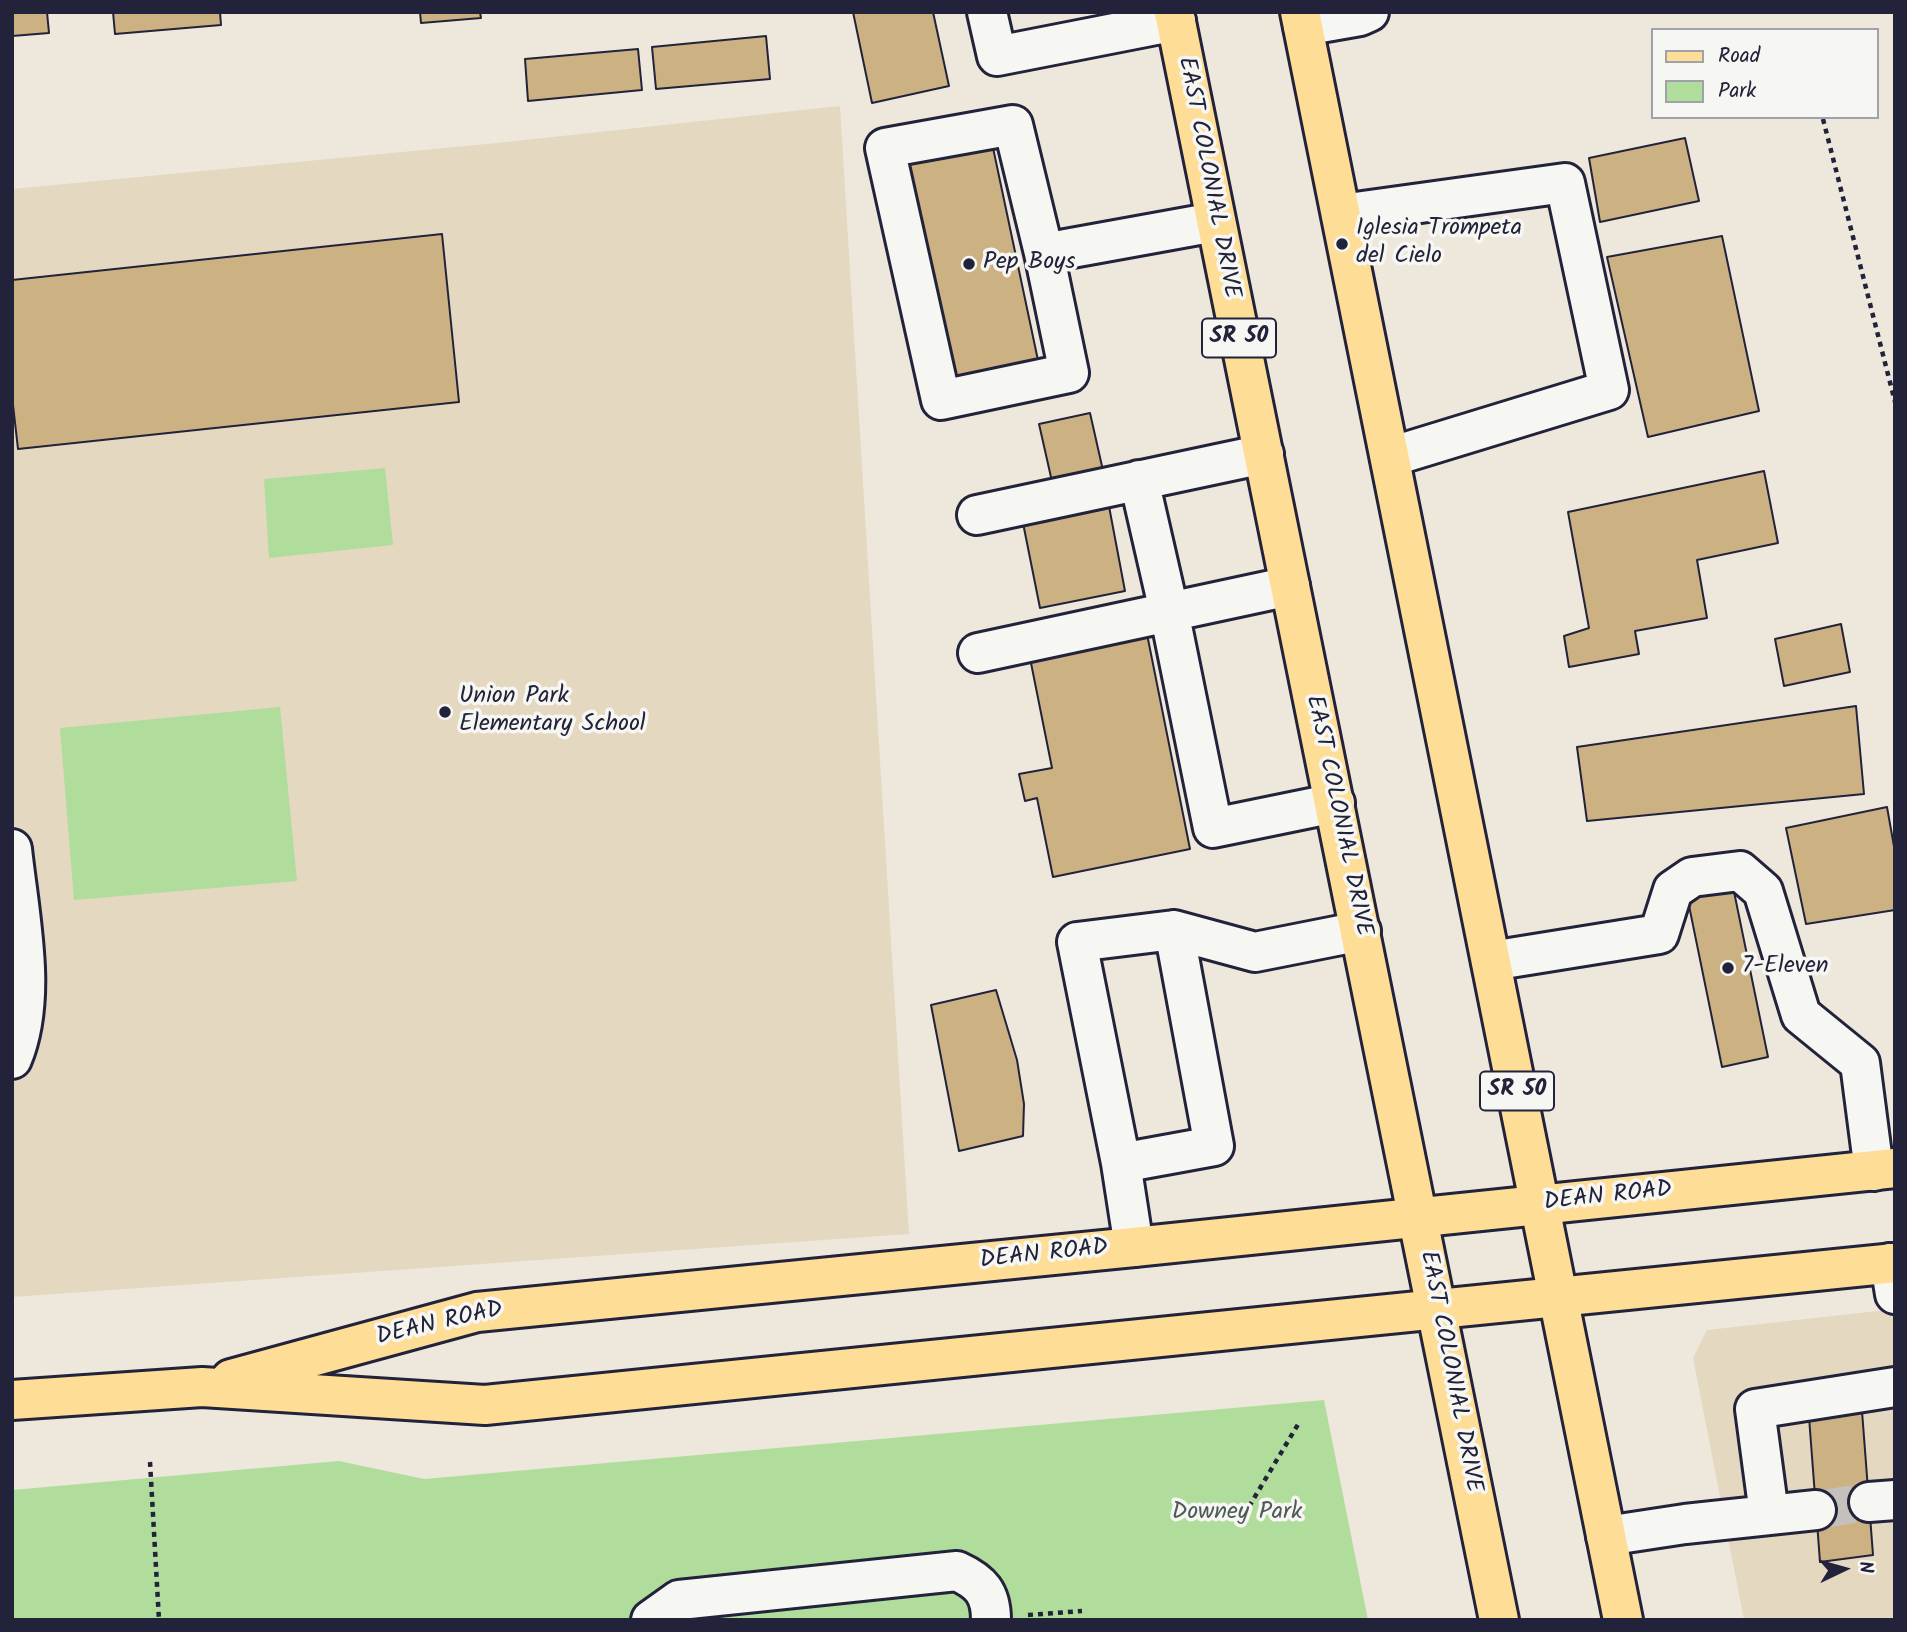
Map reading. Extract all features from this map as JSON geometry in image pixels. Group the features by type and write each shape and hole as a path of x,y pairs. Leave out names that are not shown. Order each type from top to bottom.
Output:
{"main road":[{"name":"EAST COLONIAL DRIVE","path":"1175,17 1499,1620"},
{"name":"SR 50","path":"1301,19 1623,1620"},
{"name":"DEAN ROAD","path":"202,1387 477,1312 1884,1169"},
{"name":"DEAN ROAD","path":"12,1400 202,1387 485,1405 1558,1298 1893,1273"}],"lane":[{"path":"987,12 996,56 1175,17"},
{"path":"1301,19 1360,16 1370,12"},
{"path":"1013,125 1044,253 1069,373 941,400 886,148 1013,125"},
{"path":"1340,214 1564,183 1609,390 1390,457"},
{"path":"1044,253 1215,222"},
{"path":"977,515 1264,454"},
{"path":"1139,481 1170,611 1213,828 1335,803"},
{"path":"978,653 1290,586"},
{"path":"12,849 26,983 18,1045 12,1059"},
{"path":"1491,961 1659,934 1673,890 1692,877 1740,871 1763,891 1801,1015 1860,1063 1884,1169"},
{"path":"1134,1247 1121,1163 1077,942 1174,930 1255,952 1361,931"},
{"path":"1121,1163 1214,1146 1174,930"},
{"path":"1769,1514 1755,1409 1895,1387"},
{"path":"1606,1536 1816,1510"},
{"path":"652,1620 679,1600 957,1571 972,1578 989,1595 992,1619"}],"path":[{"path":"1823,119 1895,402"},
{"path":"1244,1515 1300,1422"},
{"path":"150,1462 159,1620"},
{"path":"992,1619 1082,1611"}],"shaded area":[{"name":"Union Park Elementary School","path":"840,106 909,1234 12,1297 12,189 497,143"},
{"path":"1895,1309 1895,1620 1744,1620 1693,1358 1707,1330"}],"green space":[{"path":"385,468 393,545 269,558 264,479"},
{"path":"280,707 297,881 74,900 60,728"},
{"name":"Downey Park","path":"1324,1400 1368,1620 12,1620 12,1490 339,1461 424,1479"}],"building":[{"path":"12,12 47,12 49,33 12,36"},
{"path":"113,12 220,12 221,25 115,34"},
{"path":"420,12 480,12 481,18 421,23"},
{"path":"853,12 933,12 949,86 872,103"},
{"path":"766,36 770,79 656,89 652,47"},
{"path":"638,49 642,90 528,101 525,59"},
{"path":"1685,138 1699,201 1600,222 1589,158"},
{"name":"Pep Boys","path":"992,143 1039,365 946,385 898,163"},
{"path":"442,234 459,402 18,449 12,396 12,280"},
{"path":"1722,236 1759,411 1648,437 1607,257"},
{"path":"1090,413 1104,475 1053,486 1039,424"},
{"path":"1764,471 1778,543 1697,560 1707,618 1635,631 1639,654 1569,667 1564,636 1589,628 1568,512"},
{"path":"1108,501 1125,591 1040,608 1022,518"},
{"path":"1841,624 1850,672 1784,686 1775,639"},
{"path":"1146,629 1190,849 1053,877 1037,798 1025,801 1019,774 1052,768 1029,653"},
{"path":"1856,706 1864,794 1587,821 1577,747"},
{"path":"1887,807 1895,852 1895,910 1806,924 1786,828"},
{"path":"1732,882 1768,1057 1722,1067 1686,891"},
{"path":"996,990 1017,1060 1024,1104 1023,1136 959,1151 931,1005"},
{"path":"1862,1411 1873,1555 1820,1562 1809,1417"}],"tunnel":[{"path":"1816,1510 1869,1502"}],"place":[{"name":"Iglesia Trompeta del Cielo","path":"1342,244"},
{"name":"Pep Boys","path":"969,264"},
{"name":"Union Park Elementary School","path":"445,712"},
{"name":"7-Eleven","path":"1728,968"}]}
